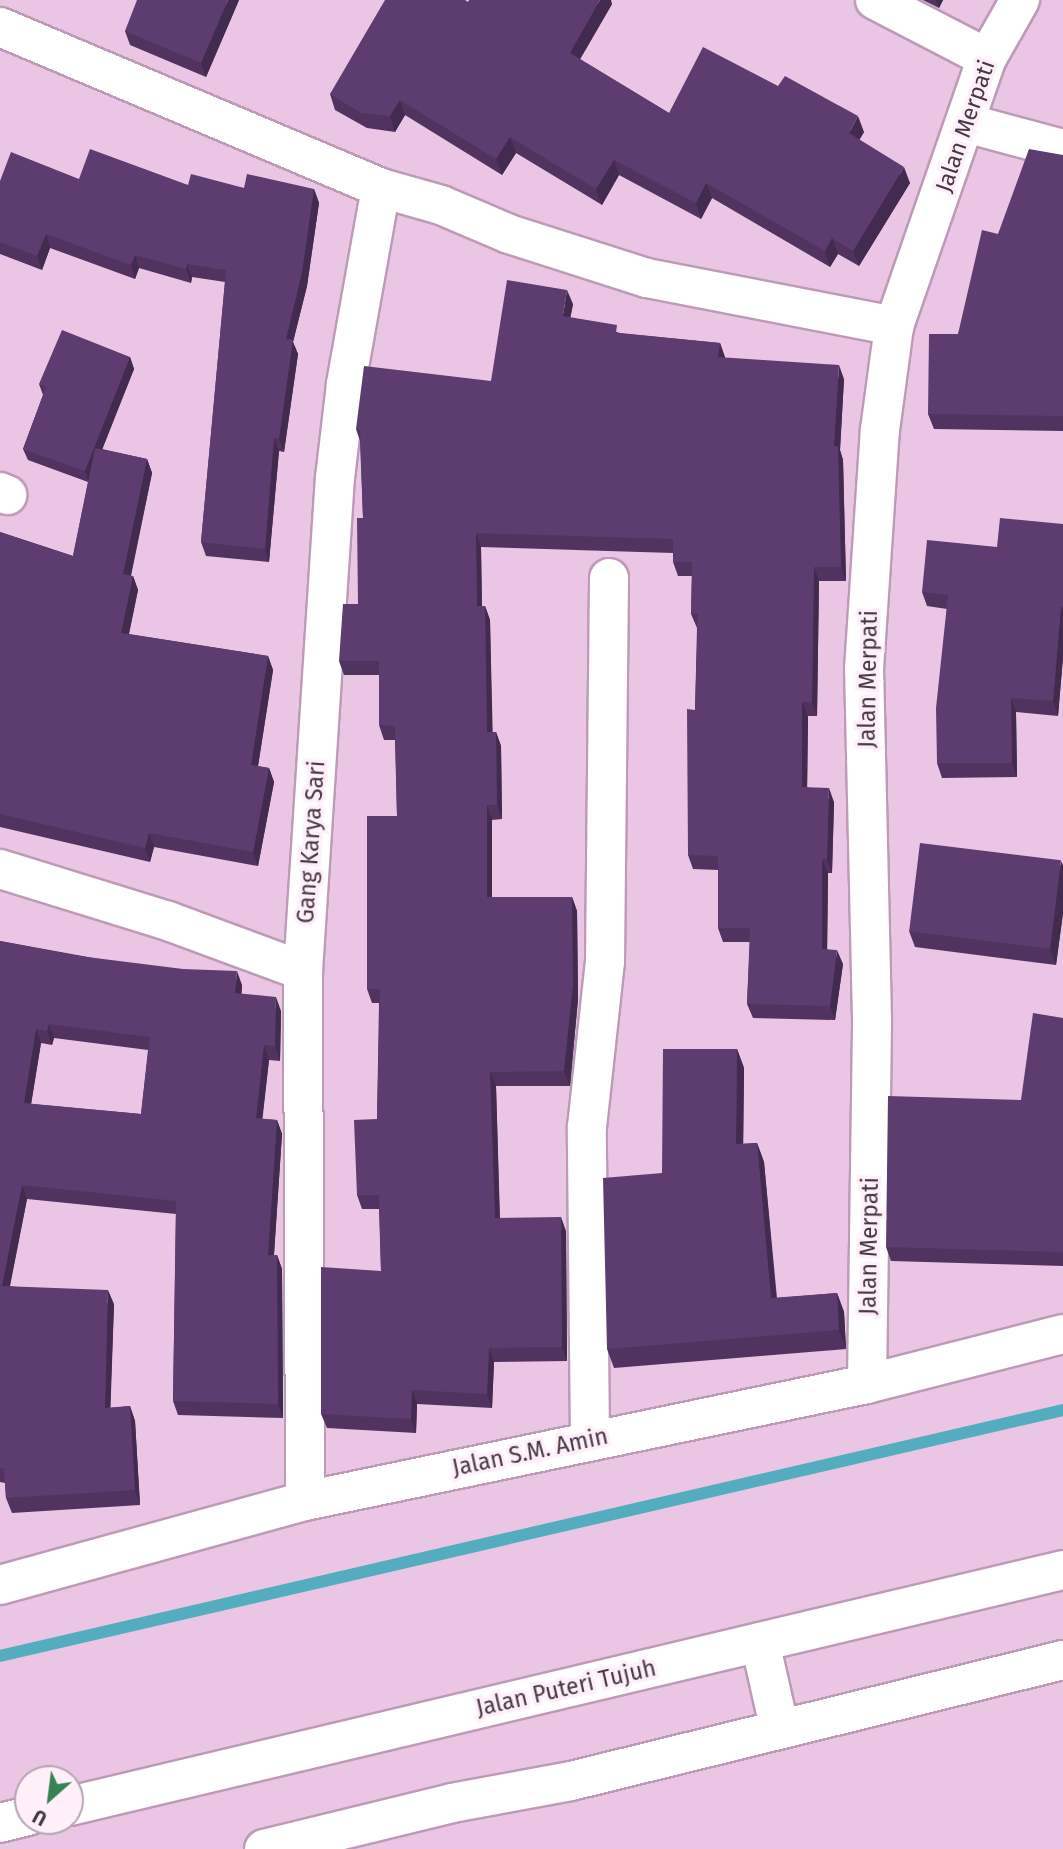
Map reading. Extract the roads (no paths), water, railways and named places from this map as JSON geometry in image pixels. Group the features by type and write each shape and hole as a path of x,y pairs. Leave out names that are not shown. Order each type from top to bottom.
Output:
{"main road":[{"path":"875,0 987,58"},
{"name":"Jalan Merpati","path":"867,1384 872,1019 864,668 880,430 894,326 967,123 987,58 1020,0"},
{"path":"0,27 381,188 647,278 894,326"},
{"path":"967,123 1063,149"},
{"name":"Gang Karya Sari","path":"305,1501 303,971 335,478 346,384 381,188"},
{"path":"590,1438 587,1127 605,962 609,578"},
{"path":"0,869 168,920 303,971"},
{"name":"Jalan S.M. Amin","path":"0,1586 305,1501 590,1438 867,1384 1063,1334"},
{"name":"Jalan Puteri Tujuh","path":"84,1803 1063,1570"},
{"path":"760,1642 779,1726"},
{"path":"264,1849 452,1803 572,1781 779,1726 1063,1660"}],"waterway":[{"path":"0,1656 1063,1410"}]}
